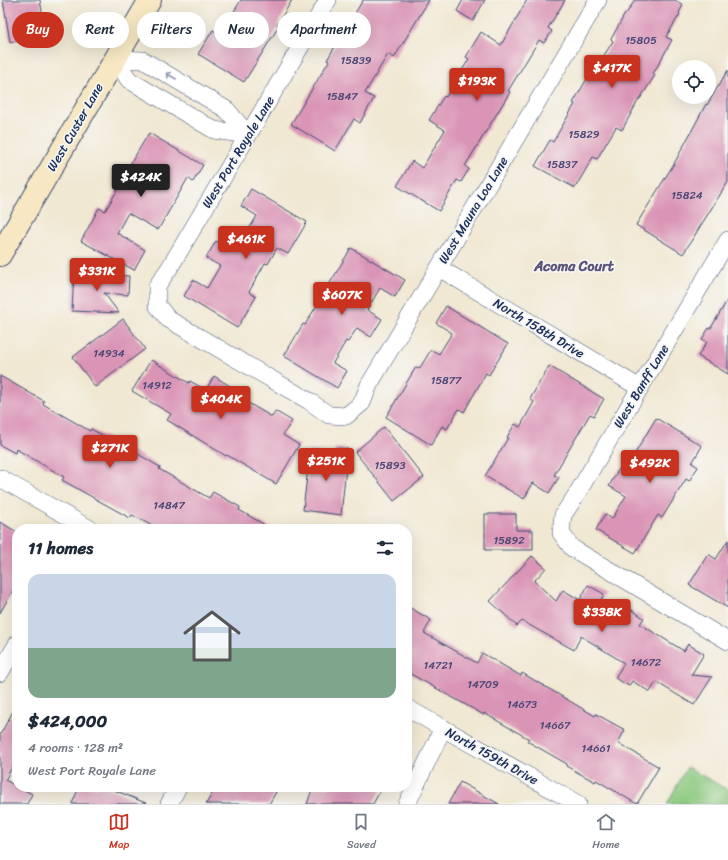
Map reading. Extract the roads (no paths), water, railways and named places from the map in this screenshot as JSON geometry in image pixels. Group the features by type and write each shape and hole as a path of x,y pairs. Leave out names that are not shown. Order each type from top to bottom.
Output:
{"street":[{"name":"West Custer Lane","path":"0,255 150,0"},
{"name":"West Port Royale Lane","path":"328,0 170,267 157,286 157,305 168,320 183,327 309,401 329,415 346,416"},
{"name":"West Mauna Loa Lane","path":"346,416 362,403 369,385 598,0"},
{"path":"115,59 142,60 198,92 227,110 248,136"},
{"path":"115,59 129,80 214,130 248,136"},
{"path":"185,113 198,92"},
{"name":"West Banff Lane","path":"728,240 563,515 561,533 572,548 728,641"},
{"name":"North 158th Drive","path":"439,268 640,388"},
{"path":"0,478 79,524"},
{"path":"0,674 12,653"},
{"name":"North 159th Drive","path":"412,711 578,804"},
{"path":"412,792 443,728"},
{"path":"169,804 175,792"},
{"path":"406,804 412,792"}],"district":[{"name":"Acoma Court","path":"574,266"}]}
